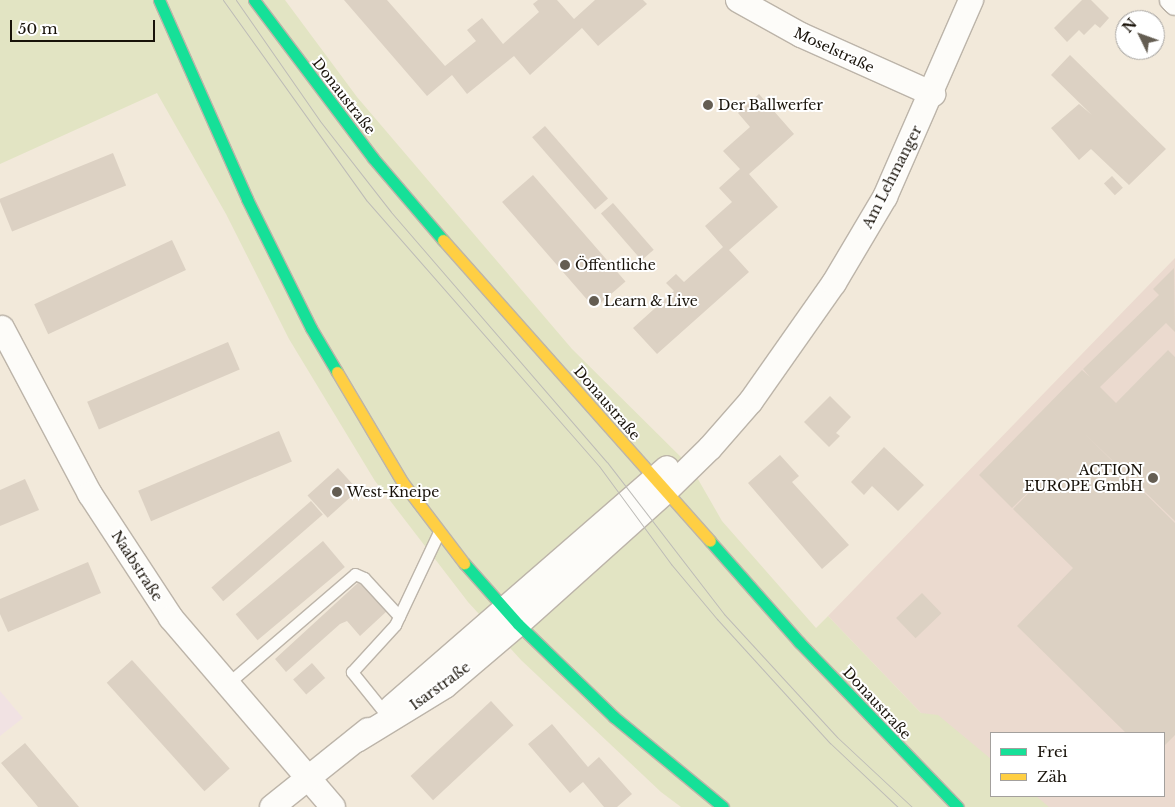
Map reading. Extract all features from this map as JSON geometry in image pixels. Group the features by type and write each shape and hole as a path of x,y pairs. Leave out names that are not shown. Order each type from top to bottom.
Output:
{"main road":[{"path":"159,0 248,199 311,328 403,482 438,532 511,617 614,717 723,807"},
{"name":"Donaustraße","path":"254,0 373,158 660,486 846,693 958,807"}],"street":[{"name":"Moselstraße","path":"738,0 809,39 933,94"},
{"name":"Am Lehmanger","path":"511,617 660,486 710,448 751,401 834,283 880,206 933,94 971,0"},
{"path":"1172,0 1175,3"},
{"name":"Naabstraße","path":"2,328 90,494 171,618 226,685 333,807"},
{"name":"Isarstraße","path":"272,807 357,740 385,714 511,617"},
{"name":"Isarstraße","path":"357,740 445,686 511,617"}],"lane":[{"path":"385,714 352,672 399,616 438,532"},
{"path":"226,685 355,574 364,578 399,616"}],"shaded area":[{"path":"1175,258 1175,807 1036,807 1023,797 1165,797 1165,732 990,732 990,769 921,713 828,616"},
{"path":"0,691 23,718 0,736"}],"green space":[{"path":"0,0 285,0 357,97 572,349 691,467 722,521 816,628 828,616 921,713 938,715 990,758 990,797 1037,797 1049,807 681,807 661,792 521,660 468,602 375,481 289,339 226,214 157,93 0,164"}],"building":[{"path":"344,0 387,0 445,66 476,41 467,30 482,18 503,44 539,12 533,4 538,0 557,0 574,19 595,0 643,0 647,4 598,46 582,28 530,75 514,56 467,94 452,75 427,96"},
{"path":"1082,0 1091,0 1109,18 1100,28 1095,24 1084,35 1079,30 1067,42 1054,28"},
{"path":"1070,55 1166,149 1129,185 1091,149 1079,160 1051,128 1079,104 1092,115 1051,75"},
{"path":"759,94 794,134 749,174 778,207 729,250 749,272 657,354 633,328 674,291 666,283 676,274 684,282 723,247 705,226 732,202 719,188 740,169 723,151 750,127 738,113"},
{"path":"545,126 608,198 595,210 532,137"},
{"path":"113,153 126,185 12,232 0,199"},
{"path":"533,175 626,281 595,308 502,202"},
{"path":"1112,176 1123,188 1115,195 1104,184"},
{"path":"613,203 654,250 642,260 601,213"},
{"path":"172,240 186,270 48,334 34,304"},
{"path":"1174,268 1175,332 1166,323 1100,387 1116,403 1168,350 1175,357 1175,521 1085,434 1175,523 1175,735 1165,745 1165,732 1125,732 1017,626 1073,568 1013,509 1047,474 1012,508 979,475 1082,370 1090,377 1083,369 1159,295 1153,289"},
{"path":"228,342 240,370 99,429 87,402"},
{"path":"830,396 851,417 836,433 840,436 829,447 804,422"},
{"path":"279,431 292,461 151,521 138,491"},
{"path":"884,447 924,485 898,511 872,486 864,495 851,482"},
{"path":"780,455 799,476 792,482 849,545 822,569 748,483"},
{"path":"338,468 358,490 328,518 308,495"},
{"path":"25,479 39,510 0,526 0,490"},
{"path":"311,501 323,515 223,601 211,588"},
{"path":"323,541 345,567 258,640 236,614"},
{"path":"88,562 101,593 8,632 0,614 0,599"},
{"path":"360,581 387,611 360,636 347,621 340,624 286,672 275,659"},
{"path":"922,593 941,613 916,638 896,618"},
{"path":"132,660 230,768 204,791 107,683"},
{"path":"312,663 325,678 306,694 293,679"},
{"path":"491,701 514,725 433,800 411,776"},
{"path":"552,724 588,767 599,757 632,794 617,807 604,807 583,782 570,793 528,744"},
{"path":"25,743 79,807 38,807 1,763"}],"tram line":[{"path":"223,0 367,201 599,466 671,564 717,619 830,743 898,807"},
{"path":"236,0 320,121 391,212 607,462 724,614 837,737 912,807"}],"traffic: fast":[{"path":"159,0 247,199 311,328 337,372"},
{"path":"254,0 373,158 443,240"},
{"path":"710,541 799,642 958,807"},
{"path":"464,563 518,624 614,717 723,807"}],"traffic: slow":[{"path":"443,240 710,541"},
{"path":"337,372 403,483 464,563"}],"place":[{"name":"Der Ballwerfer","path":"708,105"},
{"name":"Öffentliche","path":"565,265"},
{"name":"Learn & Live","path":"594,301"},
{"name":"ACTION EUROPE GmbH","path":"1153,478"},
{"name":"West-Kneipe","path":"337,492"}]}
